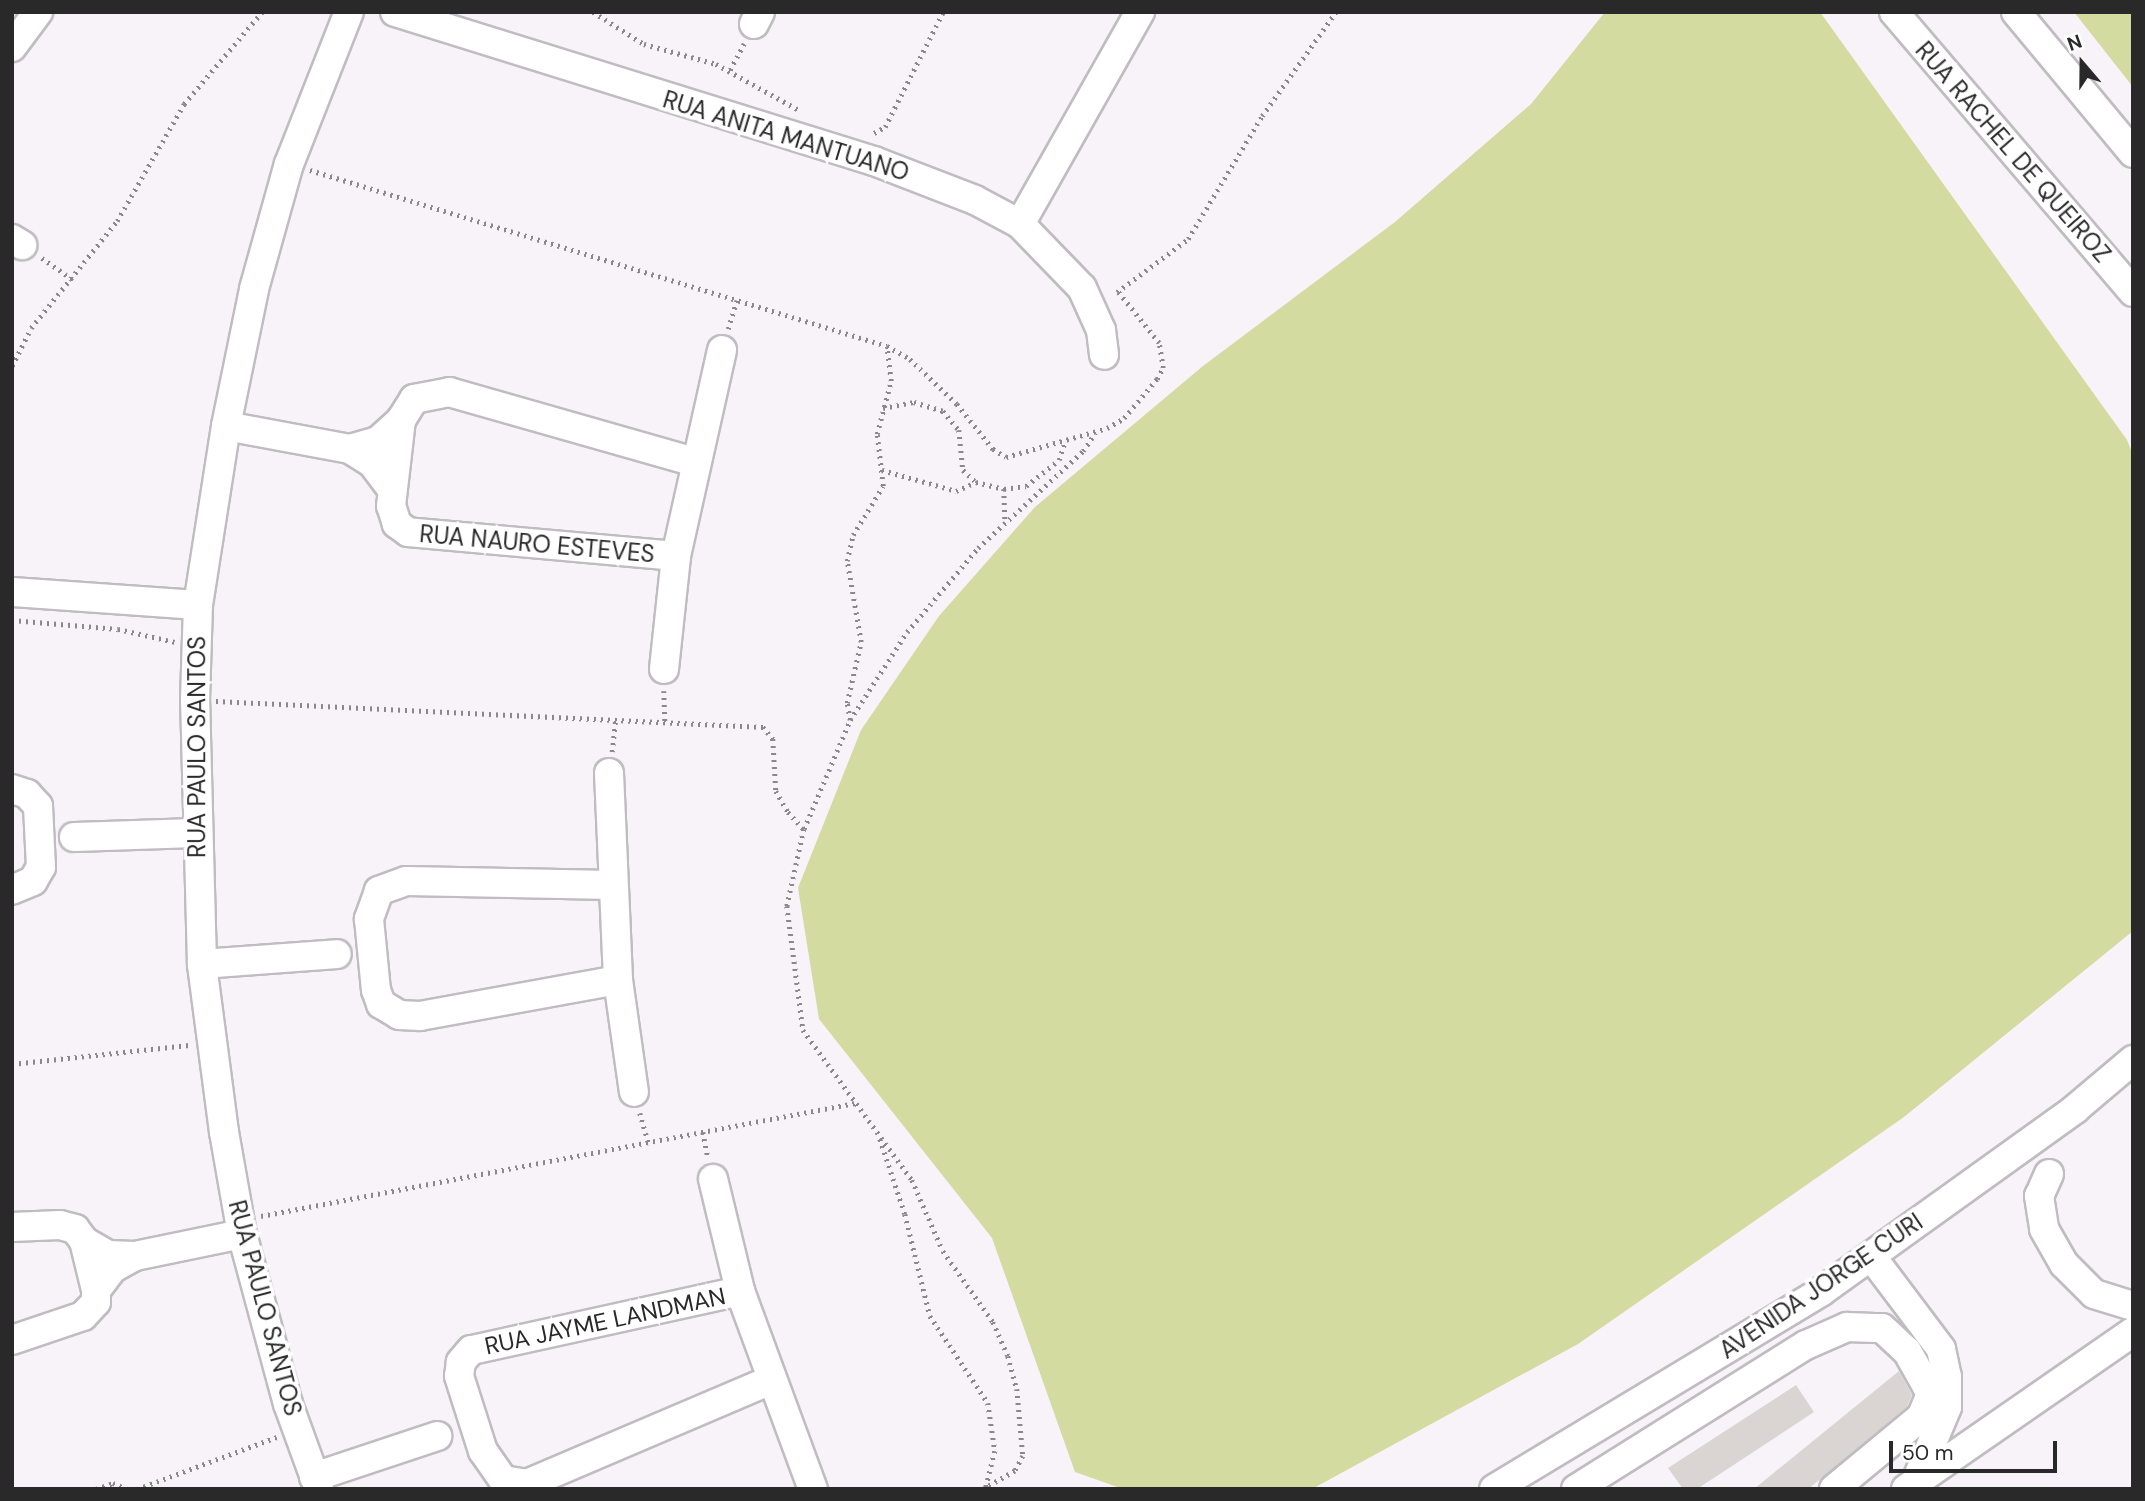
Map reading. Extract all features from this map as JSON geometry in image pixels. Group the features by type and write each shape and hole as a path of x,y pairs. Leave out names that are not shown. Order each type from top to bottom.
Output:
{"street":[{"path":"12,47 38,12"},
{"name":"RUA PAULO SANTOS","path":"317,1483 298,1431 241,1227 211,1042 202,964 196,833 195,700 198,606 226,426 254,289 289,164 349,12"},
{"name":"RUA ANITA MANTUANO","path":"395,12 929,180 1020,224 1082,288 1094,310 1104,355"},
{"path":"1020,224 1140,12"},
{"name":"RUA RACHEL DE QUEIROZ","path":"1894,12 2133,292"},
{"path":"2017,12 2133,153"},
{"path":"664,669 676,556 694,462 722,350"},
{"path":"350,449 378,441 401,421 414,398 449,392 694,462"},
{"name":"RUA NAURO ESTEVES","path":"401,421 391,488 393,517 408,532 676,556"},
{"name":"RUA NAURO ESTEVES","path":"226,426 350,449 372,463 391,488"},
{"path":"12,592 198,606"},
{"path":"609,773 618,980 634,1092"},
{"path":"12,789 34,799 39,812 41,867"},
{"path":"39,812 57,830 74,837"},
{"path":"12,890 33,881 58,843 74,837 196,833"},
{"path":"202,964 337,954 358,939 379,891 406,881 613,885"},
{"path":"369,919 376,990"},
{"path":"337,954 352,963 376,990 389,1012 420,1016 618,980"},
{"name":"AVENIDA JORGE CURI","path":"1494,1489 1822,1292 2075,1109 2133,1060"},
{"path":"2049,1174 2039,1196 2044,1229 2064,1264 2094,1294 2133,1306"},
{"path":"713,1179 740,1291 813,1489"},
{"path":"12,1227 60,1225 75,1229 84,1241 101,1253 135,1256"},
{"path":"96,1290 112,1269 135,1256 241,1227"},
{"path":"12,1340 83,1316 96,1302 96,1290 84,1241"},
{"path":"1871,1256 1941,1349 1947,1377 1947,1407 1911,1485"},
{"name":"RUA JAYME LANDMAN","path":"740,1291 483,1345 461,1362 462,1390 483,1451 503,1480 527,1483 771,1380"},
{"path":"1585,1487 1806,1345 1847,1327 1882,1328 1907,1351 1931,1394 1921,1417 1835,1489"},
{"path":"1911,1485 2133,1332"},
{"name":"RUA JAYME LANDMAN","path":"437,1436 456,1412 462,1390"},
{"path":"1589,1433 1614,1468"},
{"path":"317,1483 437,1436 466,1439 483,1451"}],"path":[{"path":"12,366 31,328 73,280 117,221 184,104 262,12"},
{"path":"593,12 645,44 730,71 809,114"},
{"path":"870,133 885,127 943,12"},
{"path":"1094,310 1188,239 1262,116 1336,12"},
{"path":"730,71 737,57"},
{"path":"289,164 887,346 910,359 957,404 998,453 1016,456 1095,433 1124,418 1163,368 1159,343 1118,292"},
{"path":"17,242 73,280"},
{"path":"733,315 737,300"},
{"path":"850,720 847,703 861,642 847,561 853,534 883,486 877,434 891,381 887,346"},
{"path":"883,408 914,401 943,411 959,430 962,470 976,482 1004,489 1026,486 1042,477 1059,460 1065,442"},
{"path":"985,1488 1015,1471 1023,1456 1017,1389 1008,1356 993,1322 943,1251 912,1180 803,1030 787,906 804,829 850,720 907,632 1005,524 1083,451 1095,433"},
{"path":"882,470 956,491 976,482"},
{"path":"1004,489 1005,524"},
{"path":"12,620 118,629 168,642 197,643"},
{"path":"195,700 767,729 773,738 776,791 804,829"},
{"path":"665,705 665,723"},
{"path":"614,734 615,721"},
{"path":"12,1064 211,1042"},
{"path":"241,1227 855,1103"},
{"path":"645,1129 649,1144"},
{"path":"703,1132 706,1144"},
{"path":"878,1135 905,1214 930,1316 988,1403 995,1451 985,1488"},
{"path":"136,1489 298,1431"},
{"path":"96,1489 113,1483 127,1489"}],"green space":[{"path":"1605,12 1820,12 2127,440 2133,455 2133,931 1904,1117 1578,1344 1312,1489 1123,1489 1075,1472 992,1238 819,1019 798,888 861,730 939,616 1035,507 1203,366 1395,222 1531,104"},
{"path":"2074,12 2133,12 2133,87"}],"building":[{"path":"1899,1371 1912,1395 1907,1407 1823,1477 1808,1489 1754,1489"},
{"path":"1796,1385 1814,1412 1697,1489 1683,1489 1668,1468"}]}
